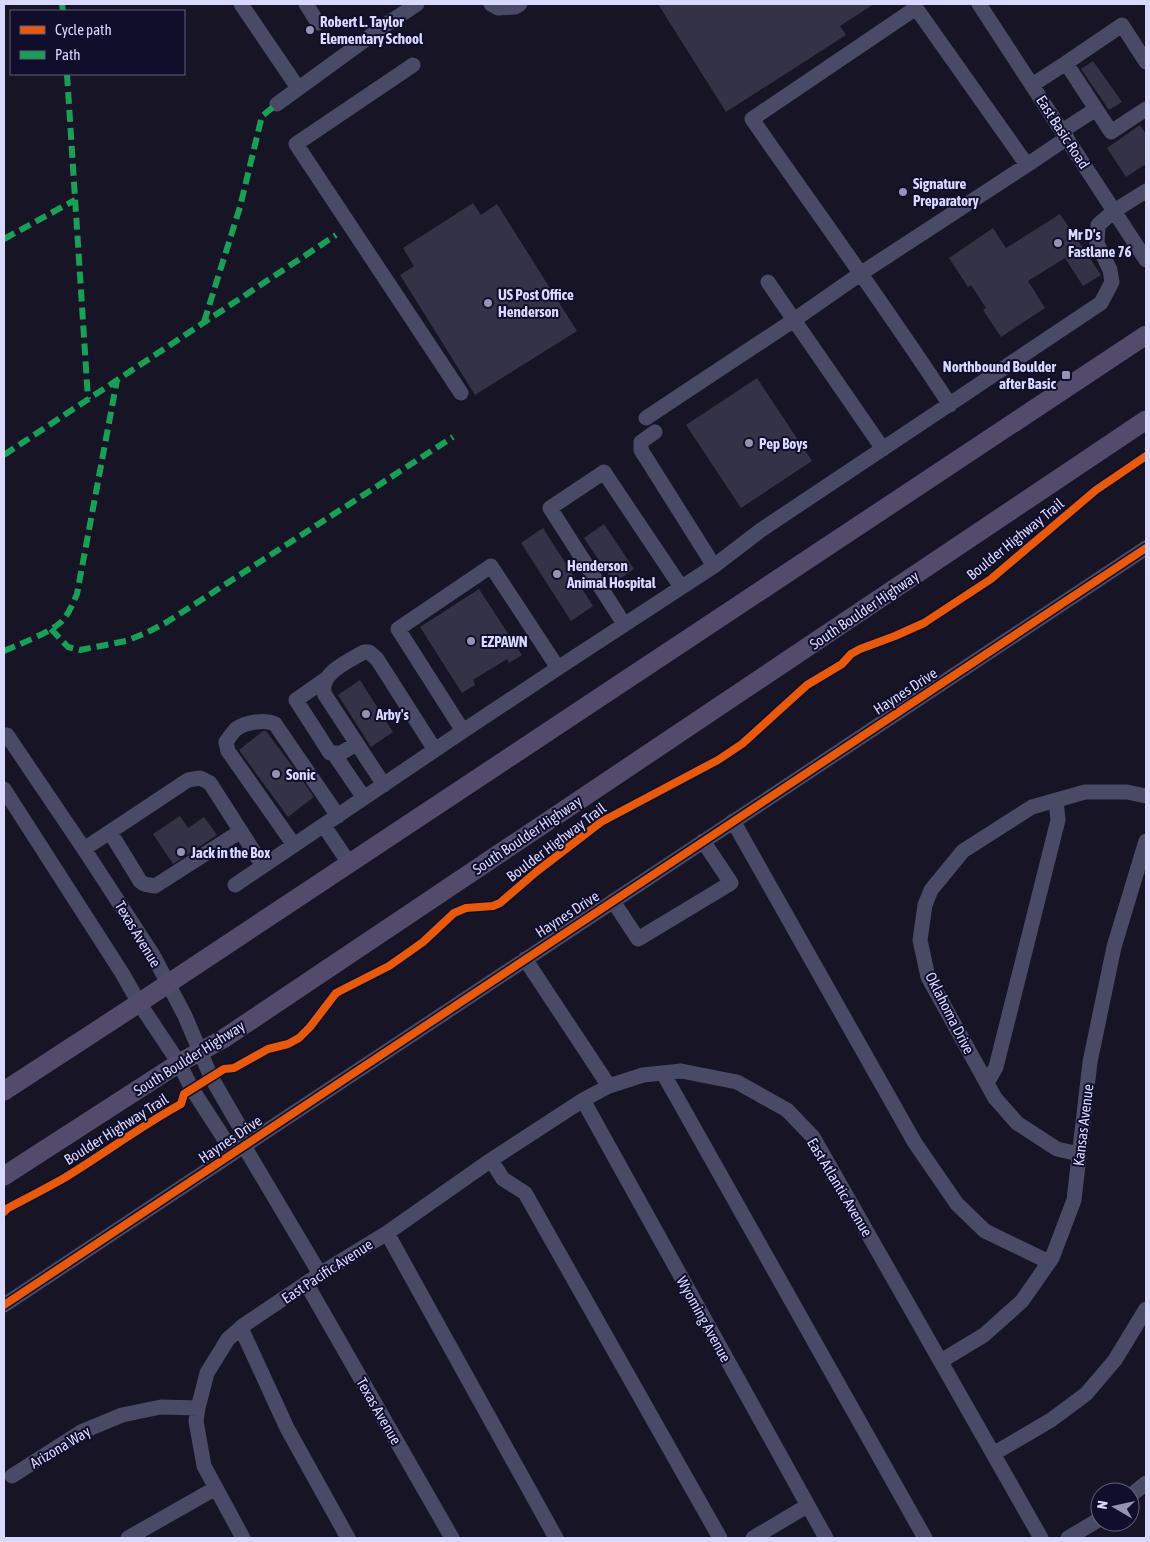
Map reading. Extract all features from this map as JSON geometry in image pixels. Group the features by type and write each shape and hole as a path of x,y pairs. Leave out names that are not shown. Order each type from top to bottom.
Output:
{"main road":[{"path":"4,1091 1146,335"},
{"name":"South Boulder Highway","path":"4,1176 179,1064 223,1039 1146,420"}],"street":[{"path":"242,4 298,88"},
{"path":"306,4 318,23"},
{"path":"277,104 417,4"},
{"path":"491,4 498,8 520,4"},
{"name":"East Basic Road","path":"979,4 1146,260"},
{"path":"950,405 752,120 917,5 1028,165"},
{"path":"1032,85 1122,26 1146,62"},
{"path":"1066,63 1111,132 1146,109"},
{"path":"413,64 296,144 461,393"},
{"path":"646,418 860,274 1028,165 1096,109"},
{"path":"235,885 624,624 714,566 761,530 1101,303 1112,282 1110,270 1097,243 1098,225 1114,211 1146,191"},
{"path":"768,282 883,449"},
{"path":"655,432 641,442 641,450 714,566"},
{"path":"624,624 550,508 604,472 681,587"},
{"name":"Haynes Drive","path":"4,1305 244,1146 277,1122 1146,548"},
{"path":"464,731 398,629 491,566 558,668"},
{"path":"364,798 334,754 330,753 296,700 330,674 364,652 372,654 436,750"},
{"path":"326,678 323,689 325,695 384,785"},
{"path":"294,845 228,751 226,742 237,729 247,724 265,722 276,724 338,816"},
{"name":"Texas Avenue","path":"5,736 84,849 153,955 186,1016 211,1077 242,1129 244,1146 320,1274"},
{"path":"334,754 341,753 356,744"},
{"path":"84,849 188,780 200,778 210,783 263,866"},
{"path":"4,789 96,932 138,1003 179,1064 192,1089 225,1140 244,1146"},
{"name":"Oklahoma Drive","path":"1079,1154 1057,1149 1016,1124 995,1098 928,977 920,940 925,905 931,890 962,851 1032,807 1085,792 1127,792 1146,796"},
{"path":"987,1083 996,1067 1058,820 1056,800"},
{"path":"733,821 915,1143 957,1204 984,1231 1049,1262"},
{"path":"324,826 349,863"},
{"path":"110,832 140,881 144,884 155,886 241,831"},
{"path":"613,901 638,938 731,883 703,841"},
{"name":"Kansas Avenue","path":"941,1361 984,1336 1022,1302 1049,1262 1074,1200 1090,1062 1114,947 1146,841"},
{"path":"525,959 609,1086"},
{"name":"East Atlantic Avenue","path":"609,1086 643,1075 681,1071 738,1082 786,1110 813,1137 1041,1538"},
{"path":"664,1073 925,1538"},
{"name":"East Pacific Avenue","path":"243,1538 204,1466 196,1421 207,1373 228,1339 240,1328 306,1283 386,1233 491,1160 583,1100 609,1086"},
{"name":"Wyoming Avenue","path":"583,1100 826,1538"},
{"path":"491,1160 503,1179 525,1193 720,1538"},
{"path":"386,1233 556,1538"},
{"name":"Texas Avenue","path":"306,1283 452,1538"},
{"path":"994,1454 1051,1420 1086,1394 1115,1360 1146,1309"},
{"path":"240,1328 287,1428 348,1538"},
{"name":"Arizona Way","path":"12,1476 80,1432 122,1415 162,1407 198,1408"},
{"path":"128,1538 216,1488"},
{"path":"753,1538 807,1506"},
{"path":"1068,1538 1090,1525"}],"building":[{"path":"658,4 874,4 840,26 846,35 726,112"},
{"path":"1093,61 1122,102 1109,110 1081,69"},
{"path":"1140,125 1146,134 1146,164 1126,177 1107,148"},
{"name":"US Post Office Henderson","path":"473,203 481,215 497,204 577,331 475,395 400,275 414,266 403,248"},
{"path":"1060,214 1101,275 1083,286 1065,258 1028,281 1045,308 1001,337 983,310 986,308 971,285 968,287 949,258 993,228 1006,248"},
{"name":"Pep Boys","path":"757,378 812,461 741,508 686,425"},
{"path":"604,524 634,569 614,583 584,538"},
{"name":"Henderson Animal Hospital","path":"543,528 593,606 571,621 521,543"},
{"name":"EZPAWN","path":"479,589 522,655 509,663 507,659 473,680 475,685 462,693 420,627"},
{"name":"Arby's","path":"360,680 393,732 371,747 338,695"},
{"name":"Sonic","path":"263,731 266,731 314,797 288,817 239,750"},
{"name":"Jack in the Box","path":"180,816 188,828 204,817 217,835 173,864 153,834"}],"marked path":[{"path":"62,4 63,10"},
{"path":"67,75 88,399"},
{"path":"204,322 240,207 262,116 277,104"},
{"path":"4,239 75,200"},
{"path":"4,455 336,235"},
{"path":"4,651 56,626 66,616 77,594 117,380"},
{"path":"51,629 68,647 80,650 126,641 146,633 167,622 453,437"}],"cycle path":[{"name":"Boulder Highway Trail","path":"4,1212 8,1208 66,1177 181,1104 184,1094 224,1069 234,1068 268,1049 288,1044 299,1038 310,1027 336,993 389,966 423,942 454,913 466,908 493,906 500,903 536,872 601,822 718,760 742,744 807,685 842,664 851,654 924,623 991,579 1096,490 1146,456"},
{"path":"4,1305 1146,548"}],"place":[{"name":"Robert L. Taylor Elementary School","path":"310,30"},
{"name":"Signature Preparatory","path":"903,192"},
{"name":"Mr D's Fastlane 76","path":"1058,243"},
{"name":"US Post Office Henderson","path":"488,303"},
{"name":"Northbound Boulder after Basic","path":"1066,375"},
{"name":"Pep Boys","path":"749,443"},
{"name":"Henderson Animal Hospital","path":"557,574"},
{"name":"EZPAWN","path":"471,641"},
{"name":"Arby's","path":"366,714"},
{"name":"Sonic","path":"276,774"},
{"name":"Jack in the Box","path":"181,852"}]}
